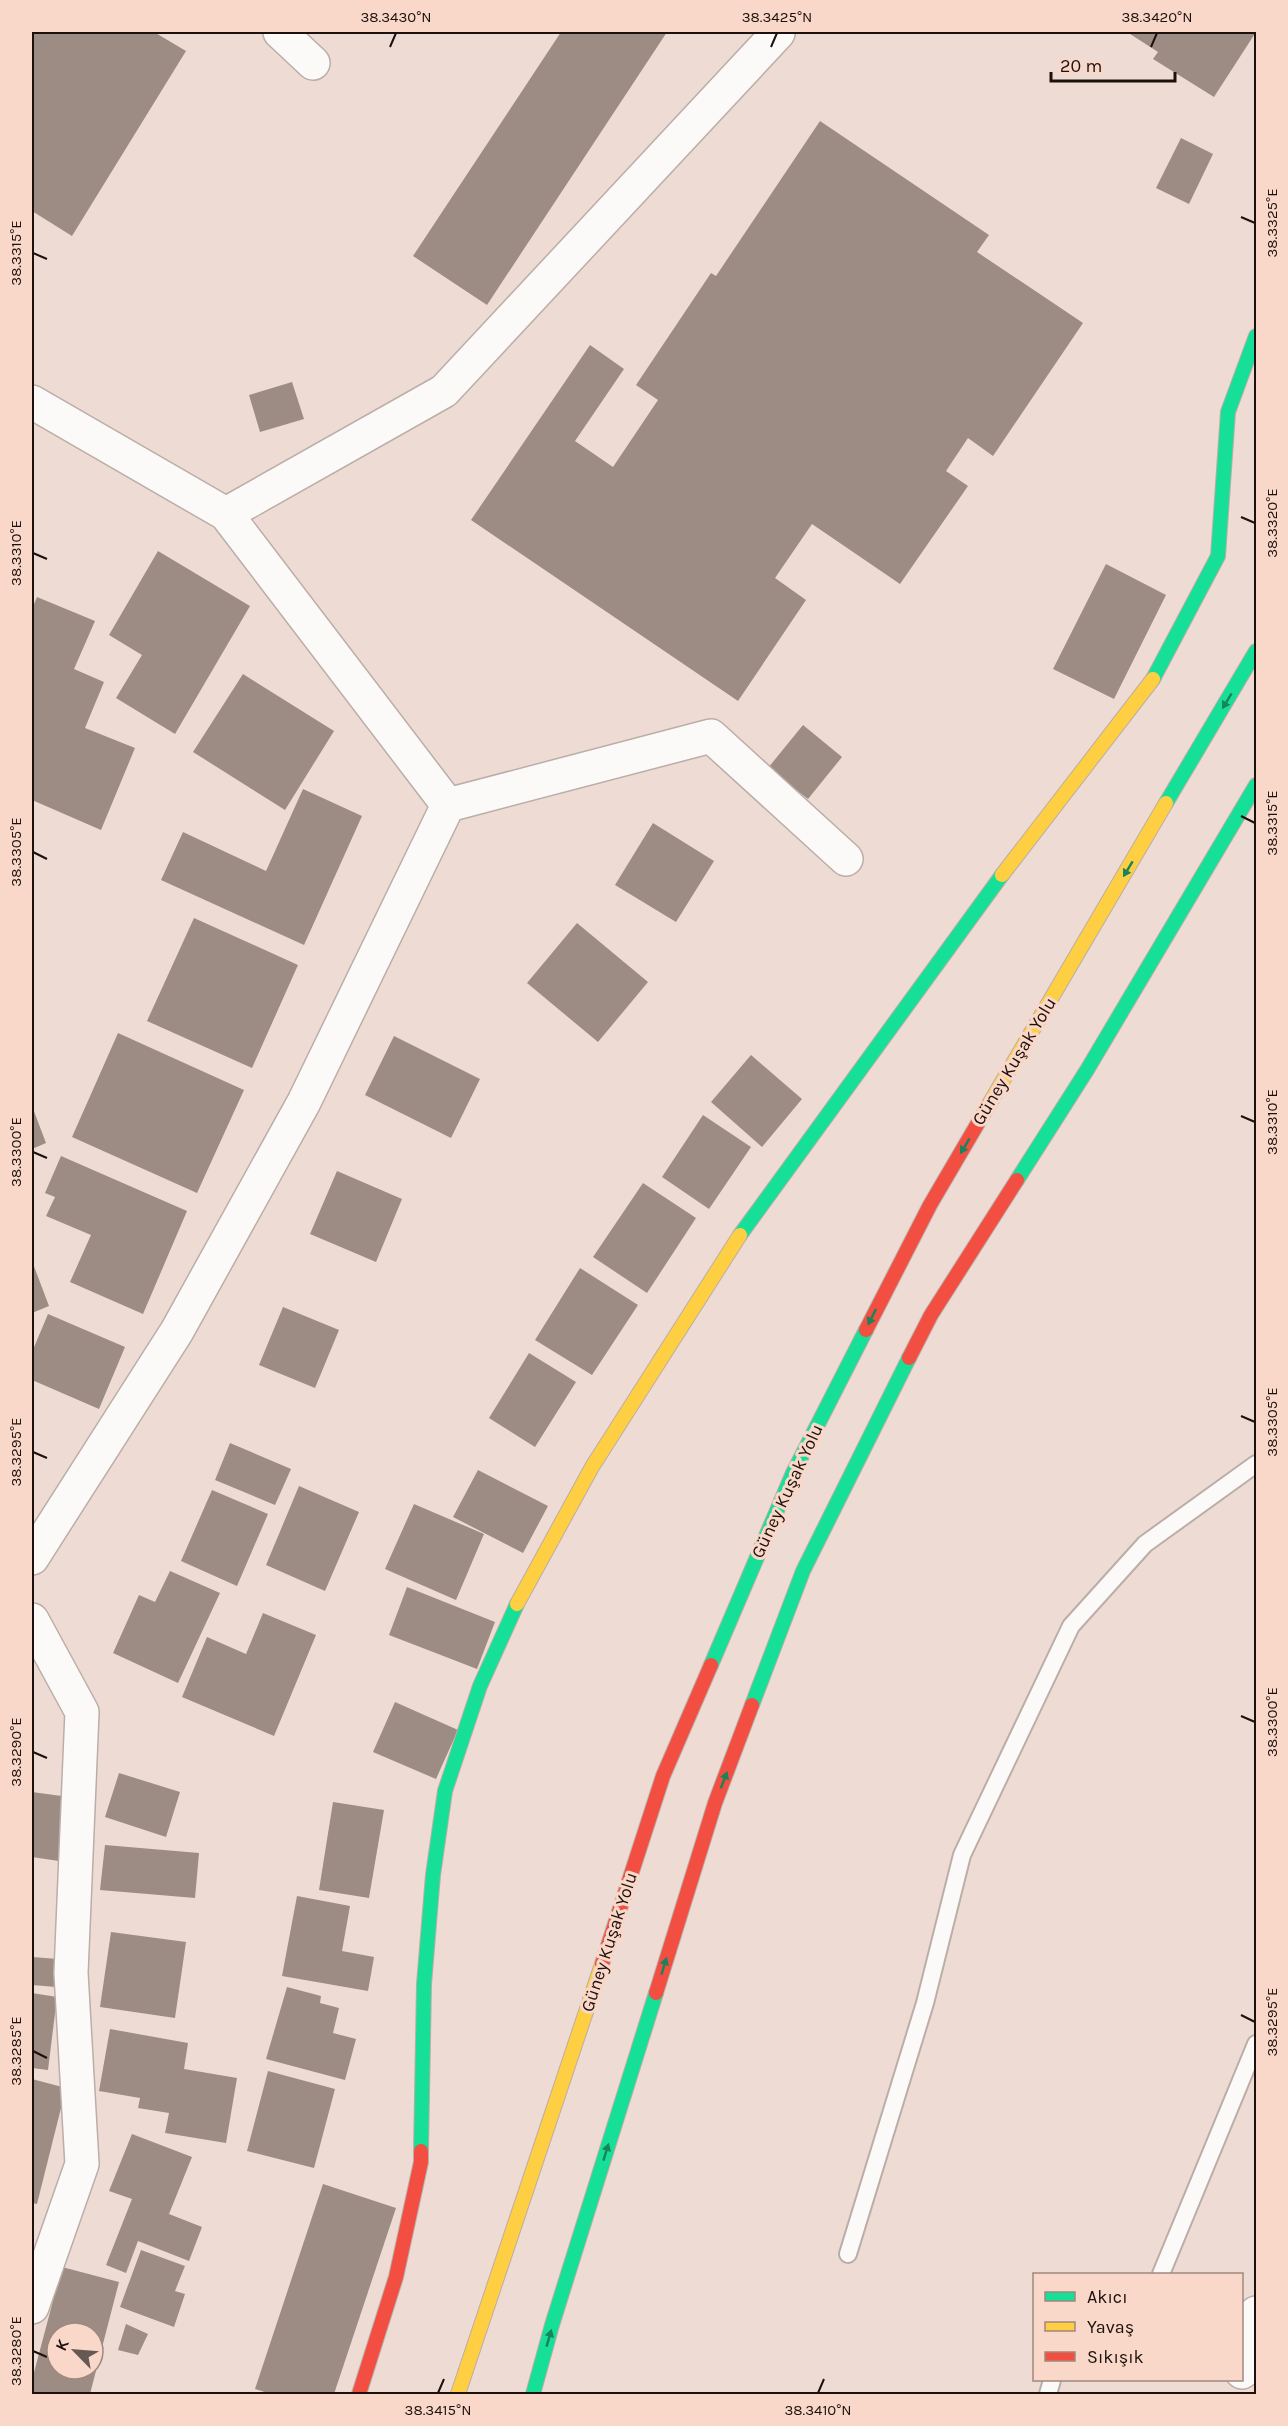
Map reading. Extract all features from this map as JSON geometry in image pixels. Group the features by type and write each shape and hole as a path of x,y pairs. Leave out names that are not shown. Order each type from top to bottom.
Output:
{"main road":[{"path":"359,2394 396,2277 421,2162 424,1984 433,1875 445,1791 489,1666 516,1605 592,1467 736,1241 984,899 1149,686 1218,556 1228,412 1257,336"},
{"name":"Güney Kuşak Yolu","path":"458,2394 587,2012 663,1776 793,1473 930,1205 1257,651"},
{"path":"533,2394 552,2325 715,1803 803,1571 931,1315 1087,1070 1257,785"}],"street":[{"path":"279,32 313,63"},
{"path":"226,514 444,391 778,33"},
{"path":"32,402 226,514 447,805"},
{"path":"32,1557 177,1331 304,1102 447,805 711,736 846,859"},
{"path":"32,1620 82,1712 71,1972 82,2164 32,2307"},
{"path":"1243,2359 1257,2313"}],"lane":[{"path":"848,2254 925,2003 962,1855 1071,1626 1145,1544 1257,1464"},
{"path":"1161,2273 1257,2044"}],"building":[{"path":"32,32 154,32 186,51 72,236 32,211"},
{"path":"561,32 667,32 487,305 413,256"},
{"path":"1127,32 1256,32 1214,97 1153,59 1158,52"},
{"path":"820,121 989,235 977,252 1083,323 993,456 968,438 946,471 968,486 900,584 812,524 775,578 806,600 738,701 471,520 590,345 624,369 575,441 613,467 658,400 636,385 711,273 716,276"},
{"path":"1181,138 1213,154 1189,204 1156,188"},
{"path":"292,382 304,419 260,432 249,395"},
{"path":"158,551 250,606 175,734 116,698 142,655 109,635"},
{"path":"1106,564 1166,595 1114,699 1053,669"},
{"path":"37,597 95,621 74,669 104,682 85,728 135,748 101,830 32,800 32,609"},
{"path":"243,674 334,731 285,810 193,752"},
{"path":"803,725 842,757 808,799 768,768"},
{"path":"303,789 362,816 304,945 161,880 183,832 266,871"},
{"path":"653,823 714,861 676,922 615,885"},
{"path":"194,918 298,965 252,1068 147,1021"},
{"path":"577,923 648,982 598,1042 527,983"},
{"path":"118,1033 244,1090 197,1193 72,1137"},
{"path":"394,1036 480,1079 451,1138 365,1095"},
{"path":"751,1055 802,1099 762,1147 711,1102"},
{"path":"32,1106 46,1143 32,1149"},
{"path":"703,1115 751,1147 709,1209 662,1177"},
{"path":"61,1156 187,1211 143,1314 70,1282 91,1235 46,1216 55,1197 45,1193"},
{"path":"337,1171 402,1199 376,1262 310,1234"},
{"path":"643,1183 696,1218 647,1293 593,1257"},
{"path":"32,1261 49,1306 32,1313"},
{"path":"580,1268 638,1305 592,1375 535,1340"},
{"path":"283,1307 339,1330 315,1388 259,1365"},
{"path":"48,1314 125,1347 99,1409 32,1380 32,1352"},
{"path":"529,1353 576,1382 535,1447 489,1418"},
{"path":"230,1443 291,1469 275,1505 215,1480"},
{"path":"478,1470 548,1506 523,1553 453,1517"},
{"path":"299,1486 359,1512 325,1591 266,1565"},
{"path":"212,1490 268,1514 237,1586 181,1561"},
{"path":"414,1504 484,1534 456,1600 385,1569"},
{"path":"170,1571 220,1593 178,1683 113,1653 139,1595 155,1602"},
{"path":"407,1587 495,1622 477,1669 389,1635"},
{"path":"263,1613 316,1635 274,1736 182,1697 207,1637 246,1654"},
{"path":"395,1702 458,1730 436,1779 373,1752"},
{"path":"119,1773 180,1792 166,1837 105,1817"},
{"path":"32,1792 69,1797 59,1861 32,1857"},
{"path":"333,1802 384,1810 369,1898 319,1890"},
{"path":"105,1845 199,1853 195,1898 100,1890"},
{"path":"297,1896 350,1906 342,1951 374,1957 368,1991 282,1976"},
{"path":"111,1932 186,1942 175,2018 100,2007"},
{"path":"32,1957 58,1959 56,1987 32,1985"},
{"path":"287,1987 321,1996 320,2003 339,2008 333,2033 356,2039 345,2080 266,2059"},
{"path":"32,1993 57,1997 48,2070 32,2068"},
{"path":"110,2029 188,2043 184,2069 237,2078 226,2143 165,2133 169,2113 138,2108 140,2098 99,2091"},
{"path":"268,2071 335,2089 314,2168 247,2151"},
{"path":"32,2079 66,2088 37,2204 32,2203"},
{"path":"132,2134 192,2157 169,2214 202,2227 189,2261 138,2241 126,2273 106,2265 132,2199 109,2191"},
{"path":"323,2184 396,2208 334,2394 271,2394 255,2389"},
{"path":"141,2250 185,2266 175,2291 185,2294 174,2327 120,2307"},
{"path":"62,2267 119,2282 105,2336 105,2321 48,2321"},
{"path":"126,2324 148,2334 138,2355 118,2350"},
{"path":"45,2331 45,2381 93,2381 90,2394 32,2394 32,2380"}],"traffic: fast":[{"path":"1153,679 1218,556 1228,412 1256,336"},
{"path":"1166,803 1256,651"},
{"path":"1017,1180 1087,1070 1256,785"},
{"path":"740,1235 1002,875"},
{"path":"711,1665 793,1473 866,1330"},
{"path":"752,1705 803,1571 909,1358"},
{"path":"421,2151 424,1984 433,1875 445,1791 480,1686 517,1604"},
{"path":"533,2394 552,2325 656,1993"}],"traffic: slow":[{"path":"1002,875 1153,679"},
{"path":"988,1106 1166,803"},
{"path":"517,1604 592,1467 740,1235"},
{"path":"458,2394 602,1964"}],"traffic: jam":[{"path":"866,1330 930,1205 988,1106"},
{"path":"909,1358 931,1315 1017,1180"},
{"path":"602,1964 663,1776 711,1665"},
{"path":"656,1993 715,1803 752,1705"},
{"path":"359,2394 396,2277 421,2162 421,2151"}]}
